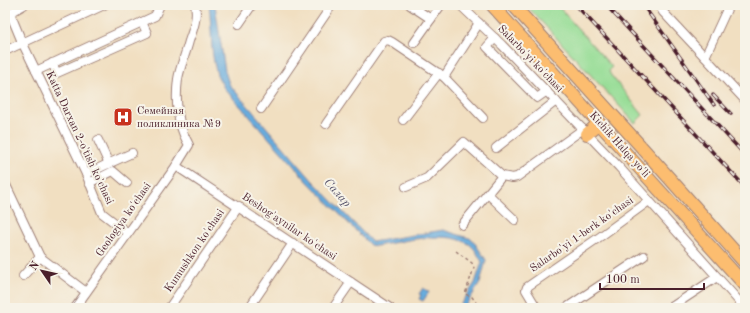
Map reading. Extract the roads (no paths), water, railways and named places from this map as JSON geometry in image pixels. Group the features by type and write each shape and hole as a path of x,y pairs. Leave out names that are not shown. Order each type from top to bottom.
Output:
{"highway":[{"name":"Kichik Halqa yo'li","path":"492,5 745,285"},
{"name":"Kichik Halqa yo'li","path":"513,5 745,263"},
{"path":"585,131 599,123"}],"street":[{"name":"Katta Darxan 2-o'tish ko'chasi","path":"24,5 10,13 22,42 86,174 102,213 128,232"},
{"path":"5,51 104,5"},
{"path":"36,71 155,16 160,5"},
{"name":"Geologiya ko'chasi","path":"76,308 128,232 176,166 189,145 182,134 178,113 177,94 178,78 194,28 196,11 195,5"},
{"path":"239,24 252,5"},
{"path":"261,109 332,5"},
{"path":"410,5 431,19"},
{"path":"414,43 440,5"},
{"name":"Salarbo'yi ko'chasi","path":"460,5 495,38 585,131 745,308"},
{"path":"705,57 729,5"},
{"path":"661,9 745,100"},
{"path":"52,63 56,73 147,32 142,22"},
{"path":"403,120 441,75 479,23"},
{"path":"495,38 487,47 532,93 537,98 547,91"},
{"path":"326,124 380,46 384,41 388,40 441,75 483,118"},
{"path":"496,148 556,101"},
{"path":"406,187 427,178 464,142 502,176 518,178 585,131"},
{"path":"98,140 109,164"},
{"path":"86,174 132,153"},
{"name":"Beshog'aynilar ko'chasi","path":"176,166 239,206 390,308"},
{"path":"89,183 113,171 127,183"},
{"path":"462,225 502,176"},
{"path":"5,183 40,257 86,292"},
{"path":"488,194 516,220"},
{"name":"Salarbo'yi 1-berk ko'chasi","path":"535,308 535,305 526,290 527,287 649,201"},
{"name":"Kumushkon ko'chasi","path":"169,308 239,206"},
{"path":"249,308 292,243"},
{"path":"566,308 644,256"},
{"path":"22,276 40,257"},
{"path":"670,308 717,277"},
{"path":"333,308 351,282"}],"water":[{"name":"Салар","path":"209,5 215,5 225,71 229,84 312,180 372,242 443,230 472,239 486,260 480,283 464,308 458,308 475,283 482,262 474,248 458,239 447,237 422,238 376,246 370,245 309,183 224,88 217,75 214,63"},
{"path":"423,288 429,292 423,301 419,299 421,295 419,294"}],"railway":[{"path":"576,5 745,187"},
{"path":"606,5 745,155"},
{"path":"643,5 714,105"},
{"path":"713,95 731,114"}],"place":[{"name":"Семейная поликлиника №9","path":"123,117"}]}
